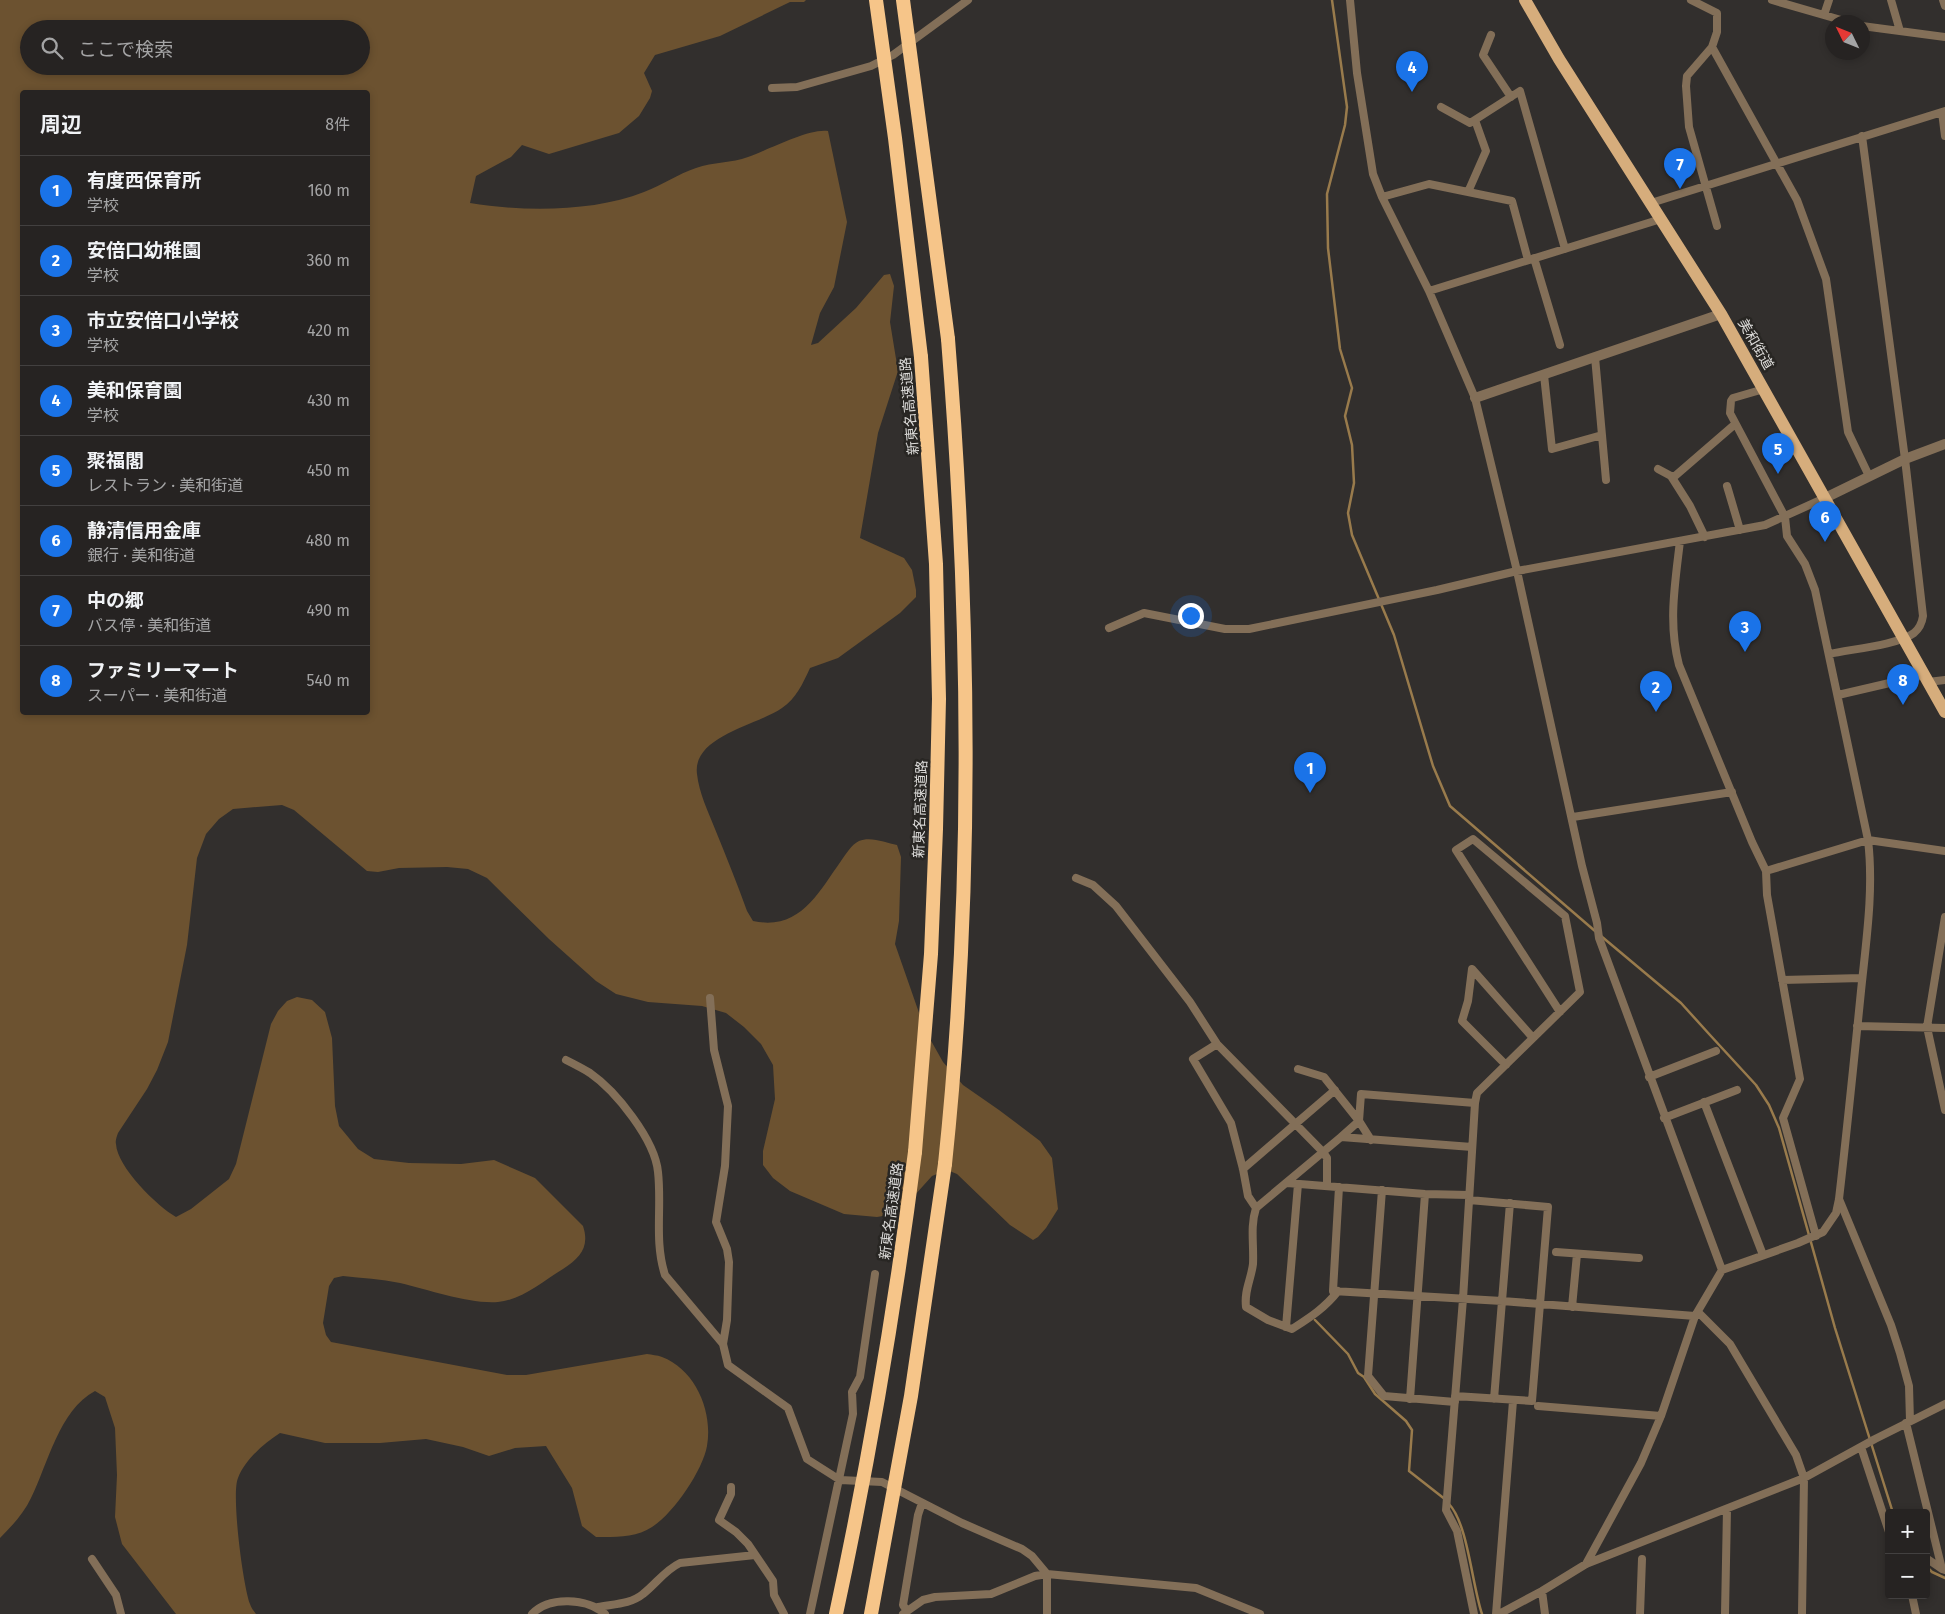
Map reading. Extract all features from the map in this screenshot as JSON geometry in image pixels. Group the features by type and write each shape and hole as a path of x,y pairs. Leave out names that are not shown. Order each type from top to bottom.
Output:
{"highway":[{"name":"新東名高速道路","path":"836,1614 858,1512 881,1389 915,1152 931,954 936,829 939,699 936,564 921,357 897,147 876,0"},
{"path":"871,1614 911,1396 945,1164 952,1096 966,834 967,714 957,455 948,339 903,0"}],"main road":[{"name":"美和街道","path":"1525,0 1559,59 1721,314 1944,709"}],"street":[{"path":"772,88 796,87 871,66 893,56 968,0"},
{"path":"1350,0 1357,73 1374,174 1382,197 1429,291 1475,398 1517,571 1599,938 1664,1118 1722,1270"},
{"path":"1691,0 1716,13 1717,32 1712,47 1687,76 1686,86 1689,127 1717,226"},
{"path":"1772,0 1786,2 1824,16 1829,0"},
{"path":"1891,0 1900,31"},
{"path":"1943,0 1945,6"},
{"path":"1870,27 1945,37"},
{"path":"1491,35 1483,55 1511,97"},
{"path":"1712,47 1797,200 1826,279 1848,432 1868,476"},
{"path":"1441,107 1470,123 1520,91 1565,249"},
{"path":"1651,203 1944,111 1945,136"},
{"path":"1468,192 1486,151 1475,120"},
{"path":"1829,654 1903,639 1918,628 1922,623 1923,616 1905,458 1862,136"},
{"path":"1382,197 1430,184 1512,201 1560,345"},
{"path":"1429,291 1661,219"},
{"path":"1475,398 1721,314"},
{"path":"1596,357 1606,480"},
{"path":"1544,375 1552,449 1602,435"},
{"path":"1586,1564 1641,1463 1661,1416 1696,1314 1722,1270 1823,1232 1830,1225 1840,1199 1862,978 1871,862 1815,590 1805,564 1787,536 1785,517 1734,425 1730,413 1733,398 1764,389"},
{"path":"1671,476 1674,476 1734,425"},
{"path":"1109,628 1144,613 1225,629 1249,628 1437,590 1517,571 1765,525 1826,498 1905,458 1945,444"},
{"path":"1658,469 1671,476 1690,506 1705,537"},
{"path":"1727,486 1740,530"},
{"path":"1680,542 1672,605 1676,652 1679,665 1752,842 1766,871 1766,895 1800,1079 1783,1118 1816,1236"},
{"path":"1838,696 1926,678 1945,680"},
{"path":"1573,817 1732,792"},
{"path":"1474,1614 1457,1531 1446,1510 1463,1299 1475,1103 1477,1093 1506,1065 1533,1038 1560,1012 1580,992 1565,916 1472,839 1456,850 1560,1012"},
{"path":"1766,871 1868,840 1945,852"},
{"path":"1076,878 1093,885 1116,906 1190,1002 1217,1044 1323,1152 1326,1158 1327,1186"},
{"path":"1945,917 1927,1027 1945,1110"},
{"path":"1506,1065 1462,1021 1468,1001 1472,969 1533,1038"},
{"path":"1782,980 1862,978"},
{"path":"710,998 714,1050 728,1106 725,1166 716,1222 727,1249 729,1262 727,1320 723,1344 728,1364 788,1408 807,1459 840,1480 882,1482 962,1523 1022,1549 1032,1556 1048,1574 1047,1614"},
{"path":"1857,1026 1945,1028"},
{"path":"1217,1044 1193,1059 1231,1123 1248,1196 1256,1208"},
{"path":"1649,1077 1716,1052"},
{"path":"566,1060 590,1074 611,1092 638,1126 655,1156 658,1173 658,1244 660,1261 665,1275 723,1344"},
{"path":"1298,1069 1324,1077 1359,1121 1371,1140"},
{"path":"1243,1169 1335,1090"},
{"path":"1664,1118 1737,1090"},
{"path":"1338,1291 1330,1301 1312,1316 1292,1329 1268,1320 1246,1307 1245,1296 1253,1265 1252,1222 1256,1208 1359,1121 1361,1094 1475,1103"},
{"path":"1704,1102 1764,1255"},
{"path":"1341,1137 1472,1148"},
{"path":"1287,1183 1382,1190 1548,1207 1532,1402 1494,1399 1410,1399 1384,1396 1368,1376 1376,1292 1382,1190"},
{"path":"1286,1327 1298,1184"},
{"path":"1339,1187 1333,1291 1376,1292 1541,1305 1696,1314 1730,1344 1796,1455 1804,1478 1802,1614"},
{"path":"1410,1399 1424,1194"},
{"path":"1840,1199 1894,1334 1909,1386 1908,1422 1944,1569"},
{"path":"1494,1399 1510,1204"},
{"path":"1556,1252 1639,1258"},
{"path":"1572,1307 1577,1254"},
{"path":"810,1614 853,1414 852,1392 860,1377 875,1274"},
{"path":"1497,1614 1513,1400"},
{"path":"1497,1614 1542,1591 1586,1564 1804,1478 1875,1439 1945,1404"},
{"path":"1538,1406 1661,1416"},
{"path":"1863,1446 1885,1519"},
{"path":"731,1487 731,1494 719,1520 736,1532 773,1581 774,1596 784,1614"},
{"path":"922,1503 918,1515 903,1605 905,1612 923,1600 935,1597 991,1594 1035,1576 1048,1574 1196,1588 1260,1614"},
{"path":"1725,1614 1727,1509"},
{"path":"532,1614 538,1608 553,1602 586,1603 598,1607 623,1604 642,1596 670,1568 680,1563 755,1555"},
{"path":"92,1559 116,1595 121,1614"},
{"path":"1640,1614 1642,1559"},
{"path":"1930,1560 1944,1569"},
{"path":"1542,1591 1545,1614"},
{"path":"1913,1599 1916,1614"},
{"path":"598,1607 605,1614"}],"shaded area":[{"path":"0,0 806,0 804,2 790,2 720,36 655,55 644,73 652,91 650,98 639,116 619,133 549,154 522,145 511,157 476,176 470,203 535,209 581,207 624,199 696,168 742,159 800,136 828,131 847,222 834,287 820,313 811,345 818,343 856,308 884,275 890,274 894,286 890,322 898,371 878,433 860,538 904,558 912,570 916,597 900,613 838,658 810,668 795,695 782,708 715,741 705,750 698,761 698,781 747,911 753,921 769,923 783,920 795,915 806,907 849,850 859,841 873,840 897,845 901,857 899,921 895,944 925,1030 943,1062 963,1085 1040,1141 1052,1158 1058,1209 1046,1228 1033,1240 1010,1225 957,1174 947,1170 932,1176 905,1206 894,1214 877,1217 844,1214 790,1191 773,1178 763,1165 763,1151 775,1099 773,1065 761,1044 726,1013 702,1006 648,1002 616,994 596,981 549,939 487,878 468,869 447,867 399,868 378,872 367,871 294,810 282,805 233,809 219,819 206,834 197,858 187,945 168,1042 147,1089 118,1133 116,1143 118,1153 130,1174 149,1195 176,1217 191,1209 229,1179 236,1164 271,1024 278,1011 287,1001 297,997 312,1000 325,1012 332,1038 335,1106 339,1126 358,1149 374,1159 409,1163 461,1164 494,1160 535,1178 583,1226 585,1233 582,1251 569,1265 524,1294 498,1302 462,1299 386,1280 343,1276 334,1278 329,1286 323,1323 326,1335 331,1342 507,1375 526,1375 647,1354 660,1356 674,1363 684,1372 700,1394 707,1420 708,1433 704,1456 700,1467 678,1502 652,1527 632,1535 596,1537 582,1526 572,1488 546,1446 515,1448 489,1456 463,1447 426,1439 380,1443 325,1443 280,1433 250,1458 241,1471 236,1487 241,1560 250,1605 256,1614 176,1614 122,1544 115,1517 117,1475 115,1428 105,1397 95,1391 72,1411 63,1424 28,1504 0,1538"}],"waterway":[{"path":"1332,0 1347,107 1345,125 1327,194 1328,248 1340,349 1352,388 1345,416 1352,445 1354,483 1348,513 1352,535 1394,635 1433,766 1450,806 1595,931"},
{"path":"1601,936 1681,1003 1756,1085 1769,1105 1779,1128 1835,1328 1892,1509"},
{"path":"1315,1320 1348,1354 1358,1373 1364,1377 1375,1394 1406,1421 1412,1430 1409,1471 1446,1500"},
{"path":"1449,1504 1461,1526 1482,1614"},
{"path":"1930,1570 1945,1578"}],"place":[{"name":"美和保育園","path":"1412,92"},
{"name":"中の郷","path":"1680,189"},
{"name":"聚福閣","path":"1778,474"},
{"name":"静清信用金庫","path":"1825,542"},
{"name":"市立安倍口小学校","path":"1745,652"},
{"name":"ファミリーマート","path":"1903,705"},
{"name":"安倍口幼稚園","path":"1656,712"},
{"name":"有度西保育所","path":"1310,793"}]}
